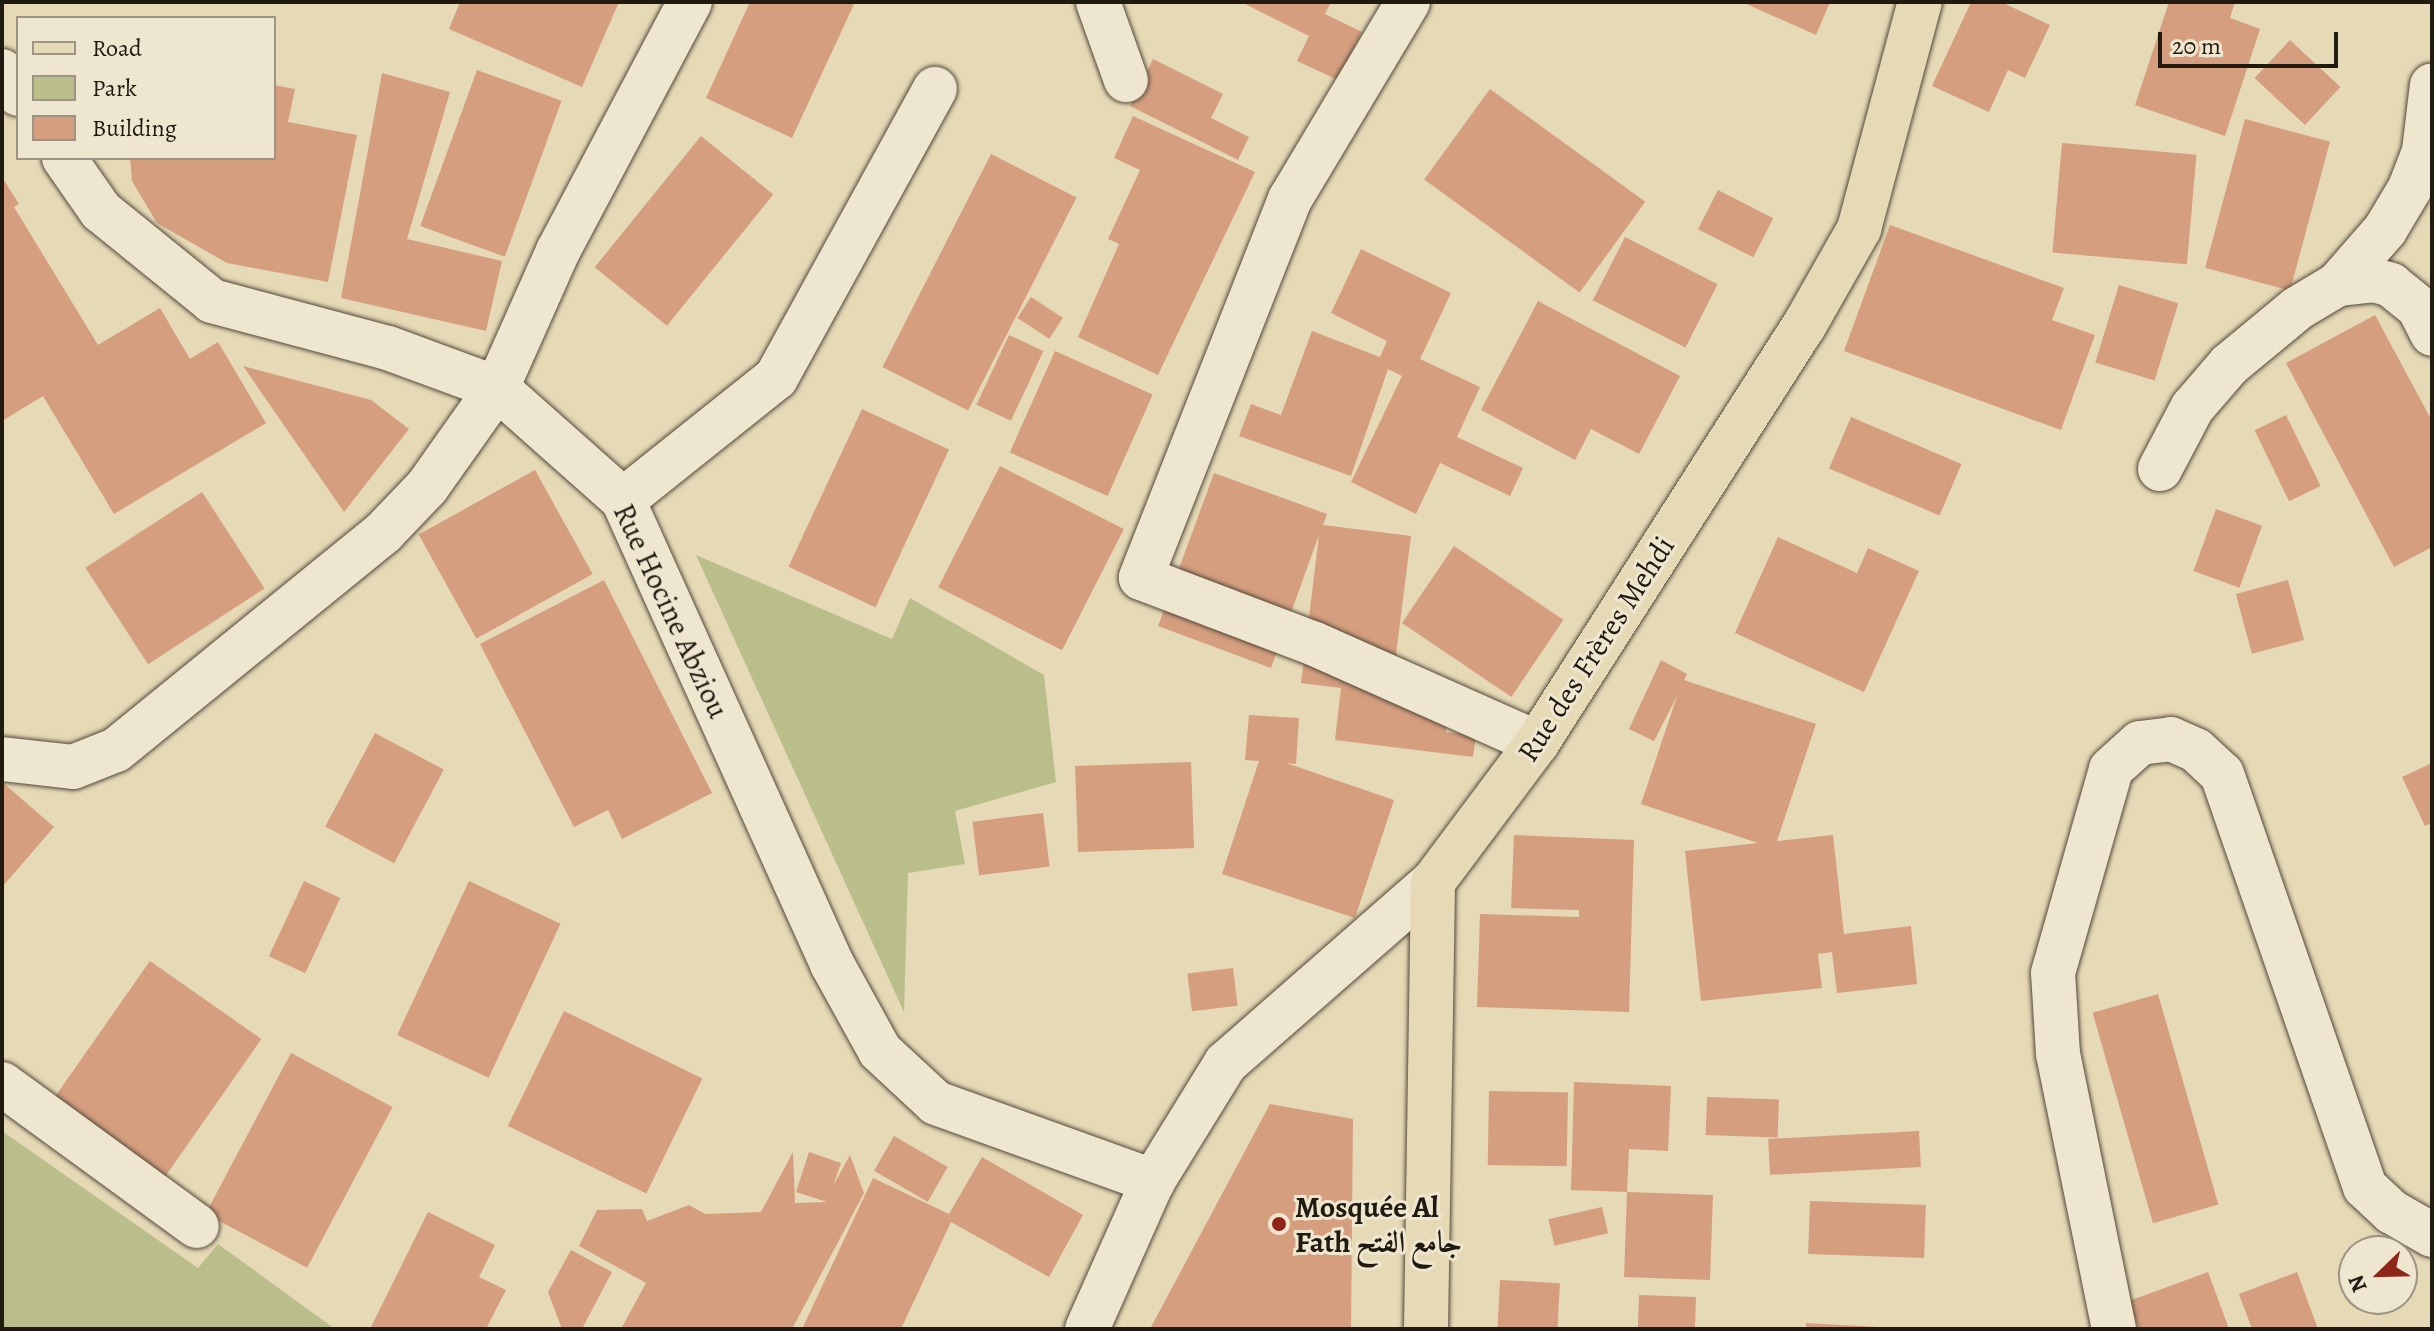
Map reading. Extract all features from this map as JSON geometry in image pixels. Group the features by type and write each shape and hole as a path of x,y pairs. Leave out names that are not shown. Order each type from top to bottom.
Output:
{"main road":[{"name":"Rue des Frères Mehdi","path":"1433,882 1537,743 1804,326 1859,229 1920,2"},
{"path":"1426,1329 1433,882"}],"street":[{"path":"2,759 73,767 116,750 383,533 427,487 497,388 558,251 690,2"},
{"path":"1098,2 1126,80"},
{"path":"1408,2 1290,199 1141,578 1315,644 1537,743"},
{"path":"2,71 16,91"},
{"path":"2160,469 2192,408 2229,365 2261,334 2338,284 2385,230 2410,188 2424,151 2432,85"},
{"path":"623,500 776,378 935,89"},
{"name":"Rue Hocine Abziou","path":"65,160 101,211 212,301 388,348 497,388 623,500 832,964 880,1051 936,1103 1153,1181"},
{"path":"2338,284 2374,280 2391,285 2419,308 2432,334"},
{"path":"2114,1329 2058,1054 2053,973 2111,769 2140,743 2171,739 2196,750 2222,774 2365,1187 2392,1212 2432,1235"},
{"path":"1087,1329 1153,1181 1226,1063 1433,882"},
{"path":"2,1084 197,1226"}],"green space":[{"path":"696,555 892,639 910,598 1044,675 1056,782 955,811 965,864 908,873 904,1012"},
{"path":"2,1131 198,1268 218,1244 335,1329 2,1329"}],"building":[{"path":"460,2 619,2 582,87 449,29"},
{"path":"750,2 855,2 792,138 706,98"},
{"path":"1241,2 1331,2 1325,14 1362,32 1338,80 1297,61 1309,36"},
{"path":"1742,2 1830,2 1816,35"},
{"path":"1971,2 2001,2 2050,25 2025,78 2008,70 1989,112 1932,86"},
{"path":"2169,2 2235,2 2230,18 2260,29 2225,136 2135,105"},
{"path":"2290,40 2340,87 2305,125 2255,78"},
{"path":"1153,59 1223,94 1211,118 1249,137 1238,160 1130,106"},
{"path":"477,70 562,101 505,257 420,226"},
{"path":"382,73 450,92 407,239 502,261 486,331 341,298"},
{"path":"276,85 295,89 288,122 357,135 328,282 227,263 157,223 132,181 130,160 276,160"},
{"path":"1490,89 1645,202 1579,292 1424,180"},
{"path":"1133,116 1255,172 1158,375 1078,337 1119,244 1108,239 1140,170 1114,158"},
{"path":"2245,119 2330,142 2290,291 2205,268"},
{"path":"701,136 773,195 667,326 595,267"},
{"path":"2062,143 2196,155 2187,264 2052,253"},
{"path":"991,154 1077,198 968,411 882,367"},
{"path":"2,177 19,204 14,207 98,345 160,308 190,359 218,342 266,423 114,514 43,396 2,421"},
{"path":"1718,190 1773,218 1753,257 1698,229"},
{"path":"1890,225 2064,288 2052,320 2095,335 2061,430 1844,351"},
{"path":"1625,237 1718,284 1685,347 1593,300"},
{"path":"1361,249 1451,293 1420,359 1480,387 1457,437 1523,468 1510,496 1440,463 1416,514 1351,482 1402,376 1388,369 1351,476 1239,436 1251,404 1281,415 1312,331 1380,357 1387,341 1331,313"},
{"path":"2119,285 2178,303 2155,381 2095,362"},
{"path":"1031,297 1063,318 1049,339 1017,318"},
{"path":"1538,301 1680,376 1639,454 1591,429 1575,460 1481,410"},
{"path":"2375,315 2432,421 2432,547 2394,567 2286,363"},
{"path":"1009,335 1043,351 1011,421 976,405"},
{"path":"1055,351 1153,395 1108,496 1010,452"},
{"path":"243,366 371,400 409,429 344,512"},
{"path":"862,409 949,450 875,607 788,567"},
{"path":"2286,415 2321,486 2289,501 2255,430"},
{"path":"1851,417 1961,464 1940,515 1829,469"},
{"path":"1000,466 1124,529 1062,650 938,587"},
{"path":"535,470 593,574 476,639 419,534"},
{"path":"1214,473 1327,514 1323,525 1411,536 1393,678 1451,686 1446,732 1476,736 1473,757 1335,740 1341,688 1301,683 1319,535 1271,668 1158,626"},
{"path":"202,492 265,588 148,664 85,568"},
{"path":"2216,509 2262,526 2239,588 2193,571"},
{"path":"1778,537 1857,573 1868,548 1919,571 1864,692 1735,633"},
{"path":"1454,546 1563,620 1511,697 1402,623"},
{"path":"604,580 712,793 622,839 608,810 574,827 480,644"},
{"path":"2288,580 2304,640 2252,654 2236,594"},
{"path":"1661,660 1687,674 1684,680 1816,724 1777,841 1833,835 1844,934 1911,926 1917,984 1837,993 1832,952 1818,954 1822,988 1701,1001 1685,851 1758,843 1641,804 1677,696 1654,741 1629,729"},
{"path":"1249,715 1299,718 1296,764 1286,763 1394,800 1355,918 1222,874 1259,761 1245,760"},
{"path":"375,733 444,770 394,863 325,827"},
{"path":"1191,762 1194,848 1078,852 1075,766"},
{"path":"2432,763 2432,823 2425,826 2402,777"},
{"path":"2,782 54,827 2,887"},
{"path":"1043,813 1050,867 979,875 973,822"},
{"path":"1514,835 1634,840 1629,1012 1477,1007 1480,914 1579,917 1579,910 1511,908"},
{"path":"304,881 340,898 305,973 269,956"},
{"path":"469,881 561,924 489,1078 397,1035"},
{"path":"150,961 261,1039 160,1183 49,1105"},
{"path":"1233,968 1238,1006 1192,1011 1187,974"},
{"path":"2158,994 2218,1205 2153,1223 2093,1013"},
{"path":"564,1011 702,1079 646,1194 508,1126"},
{"path":"291,1053 393,1107 307,1268 206,1214"},
{"path":"1574,1082 1671,1086 1668,1151 1629,1149 1627,1192 1571,1190"},
{"path":"1489,1091 1568,1092 1567,1166 1488,1165"},
{"path":"1707,1097 1779,1100 1778,1137 1706,1135"},
{"name":"Mosquée Al Fath جامع الفتح","path":"1270,1104 1353,1119 1351,1329 1150,1329"},
{"path":"1919,1131 1921,1167 1770,1175 1768,1139"},
{"path":"894,1136 948,1167 928,1202 874,1171"},
{"path":"793,1152 795,1203 827,1202 796,1192 809,1152 841,1163 833,1186 850,1155 864,1193 792,1329 621,1329 646,1283 579,1246 597,1210 642,1209 647,1221 689,1205 705,1214 761,1212"},
{"path":"982,1157 1083,1215 1049,1277 951,1222 901,1329 802,1329 873,1178 949,1214"},
{"path":"1627,1192 1713,1195 1710,1280 1624,1277"},
{"path":"1810,1201 1926,1205 1924,1258 1808,1254"},
{"path":"1602,1207 1608,1233 1554,1246 1548,1219"},
{"path":"428,1212 495,1245 479,1277 506,1290 486,1329 370,1329"},
{"path":"571,1250 612,1272 582,1329 562,1329 548,1292"},
{"path":"2208,1272 2229,1329 2139,1329 2129,1301"},
{"path":"2297,1272 2318,1329 2252,1329 2239,1294"},
{"path":"1500,1280 1560,1283 1558,1329 1497,1329"},
{"path":"1639,1295 1696,1297 1695,1329 1638,1329"},
{"path":"1806,1323 1879,1327 1879,1329 1806,1329"}],"place":[{"name":"Mosquée Al Fath جامع الفتح","path":"1279,1224"}]}
